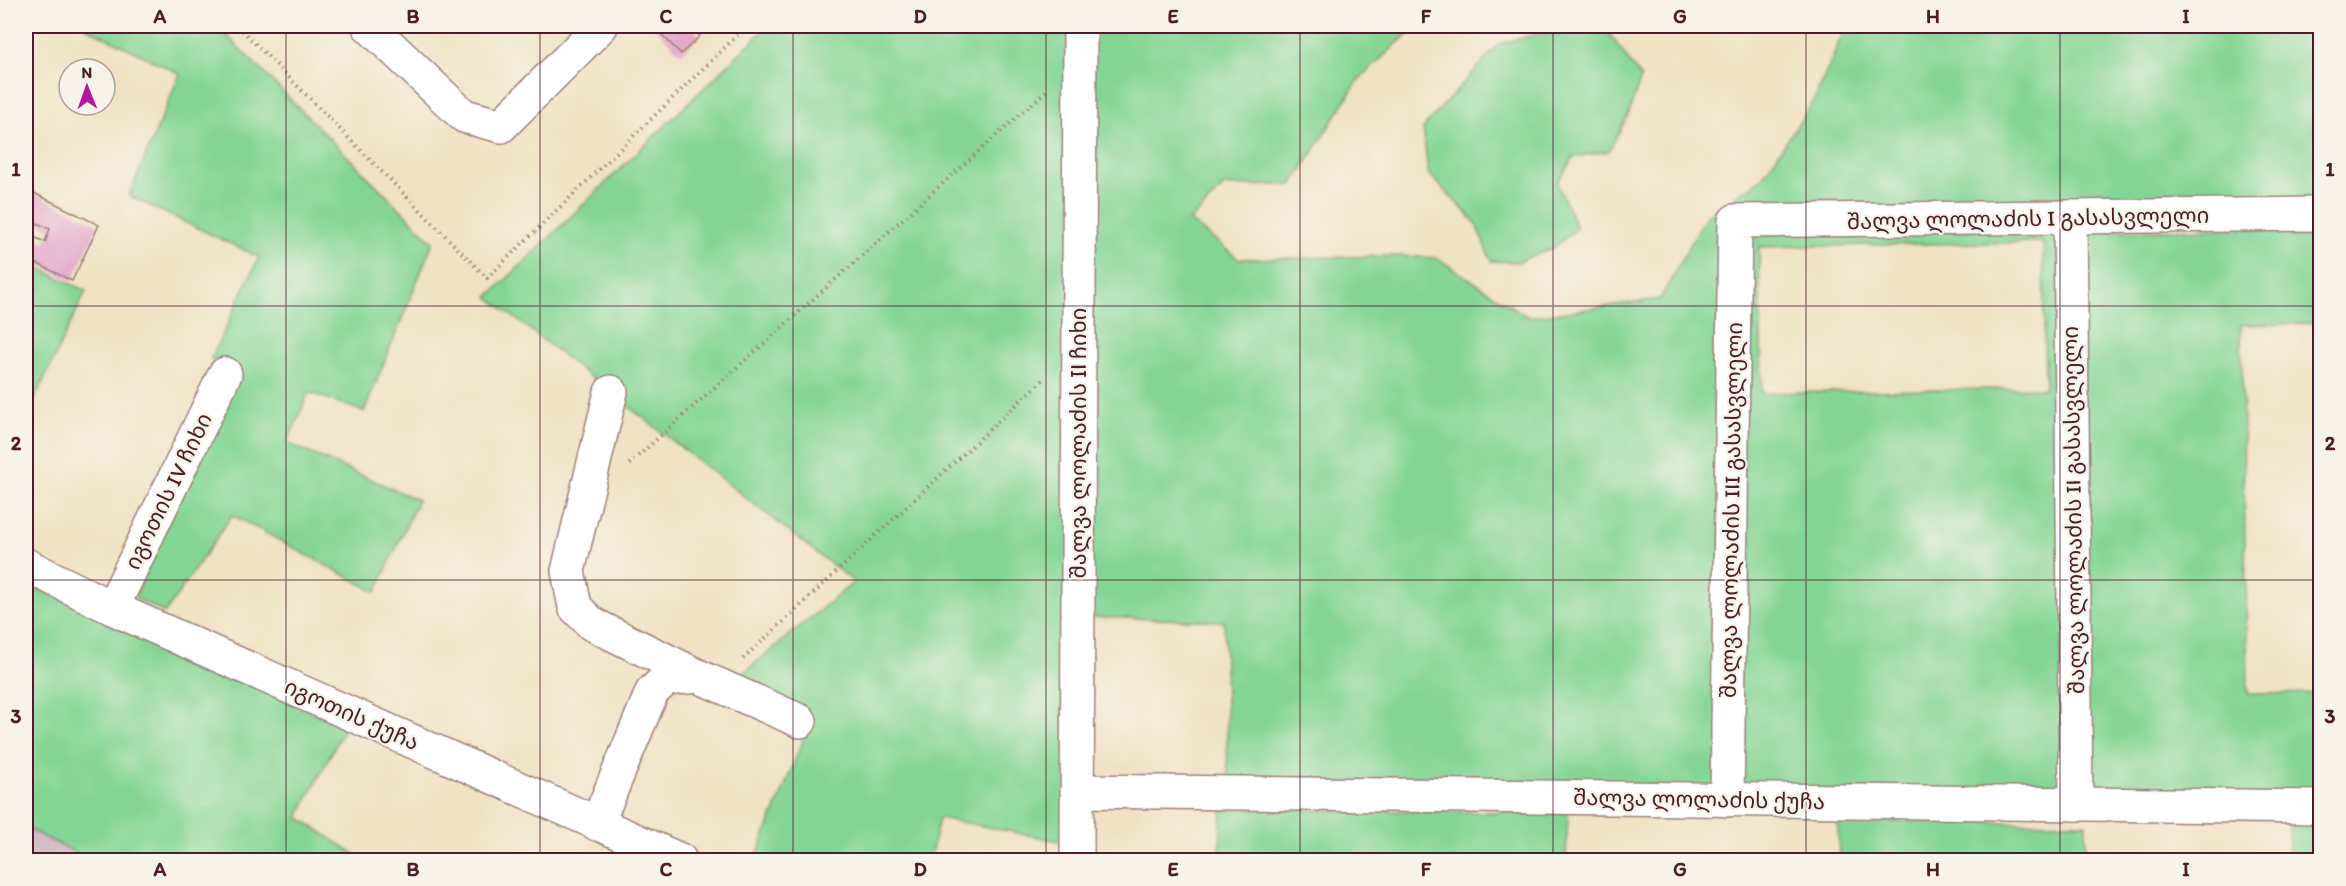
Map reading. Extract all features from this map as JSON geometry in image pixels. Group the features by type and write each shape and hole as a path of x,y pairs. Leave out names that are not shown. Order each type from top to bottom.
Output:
{"street":[{"path":"369,26 464,116 501,126 601,26"},
{"name":"შალვა ლოლაძის II ჩიხი","path":"1077,861 1080,26"},
{"name":"შალვა ლოლაძის I გასასვლელი","path":"1735,221 2320,214"},
{"name":"შალვა ლოლაძის II გასასვლელი","path":"2070,217 2076,804"},
{"name":"შალვა ლოლაძის III გასასვლელი","path":"1727,800 1735,221"},
{"name":"იგოთის IV ჩიხი","path":"112,608 225,374"},
{"path":"611,392 568,571 575,608 592,624 707,680 800,721"},
{"name":"იგოთის ქუჩა","path":"26,565 112,608 680,861"},
{"path":"597,824 652,693 666,679 707,680"},
{"name":"შალვა ლოლაძის ქუჩა","path":"1077,791 2320,807"}],"path":[{"path":"585,504 1080,60"},
{"path":"707,680 1078,347"}],"shaded area":[{"path":"26,828 91,860 26,860"}],"green space":[{"path":"83,26 217,26 433,242 364,412 309,392 287,443 418,500 376,592 232,515 165,613 135,598 235,369 211,359 259,257 129,196 180,74"},
{"path":"768,26 1072,26 1070,843 939,818 930,860 755,860 812,718 731,683 854,582 488,297"},
{"path":"1092,26 1416,26 1359,79 1292,185 1224,186 1190,221 1239,259 1397,256 1437,258 1528,317 1660,299 1706,216 1761,179 1814,101 1846,26 2320,26 2320,208 1724,215 1719,789 1228,781 1224,621 1087,617"},
{"path":"1568,26 1604,26 1641,78 1628,115 1609,151 1574,157 1557,183 1577,228 1553,248 1517,262 1491,261 1475,222 1428,173 1423,128 1499,44"},
{"path":"2320,228 2320,323 2241,325 2248,694 2320,693 2320,796 2083,794 2080,231"},
{"path":"2062,229 2069,798 1736,790 1746,233","holes":["2043,242 2045,388 1762,393 1759,247"]},
{"path":"26,262 86,291 26,417"},
{"path":"26,583 345,727 298,817 364,860 91,860 26,828"},
{"path":"1222,809 1568,813 1566,860 1219,860"},
{"path":"2289,819 2320,819 2320,860 2289,860"},
{"path":"1838,821 2086,823 2085,860 1839,860"}],"building":[{"path":"653,26 690,26 700,36 681,54"},
{"path":"30,191 99,225 72,281 26,258 26,249 32,236 45,242 50,229 26,218 26,199"}]}
